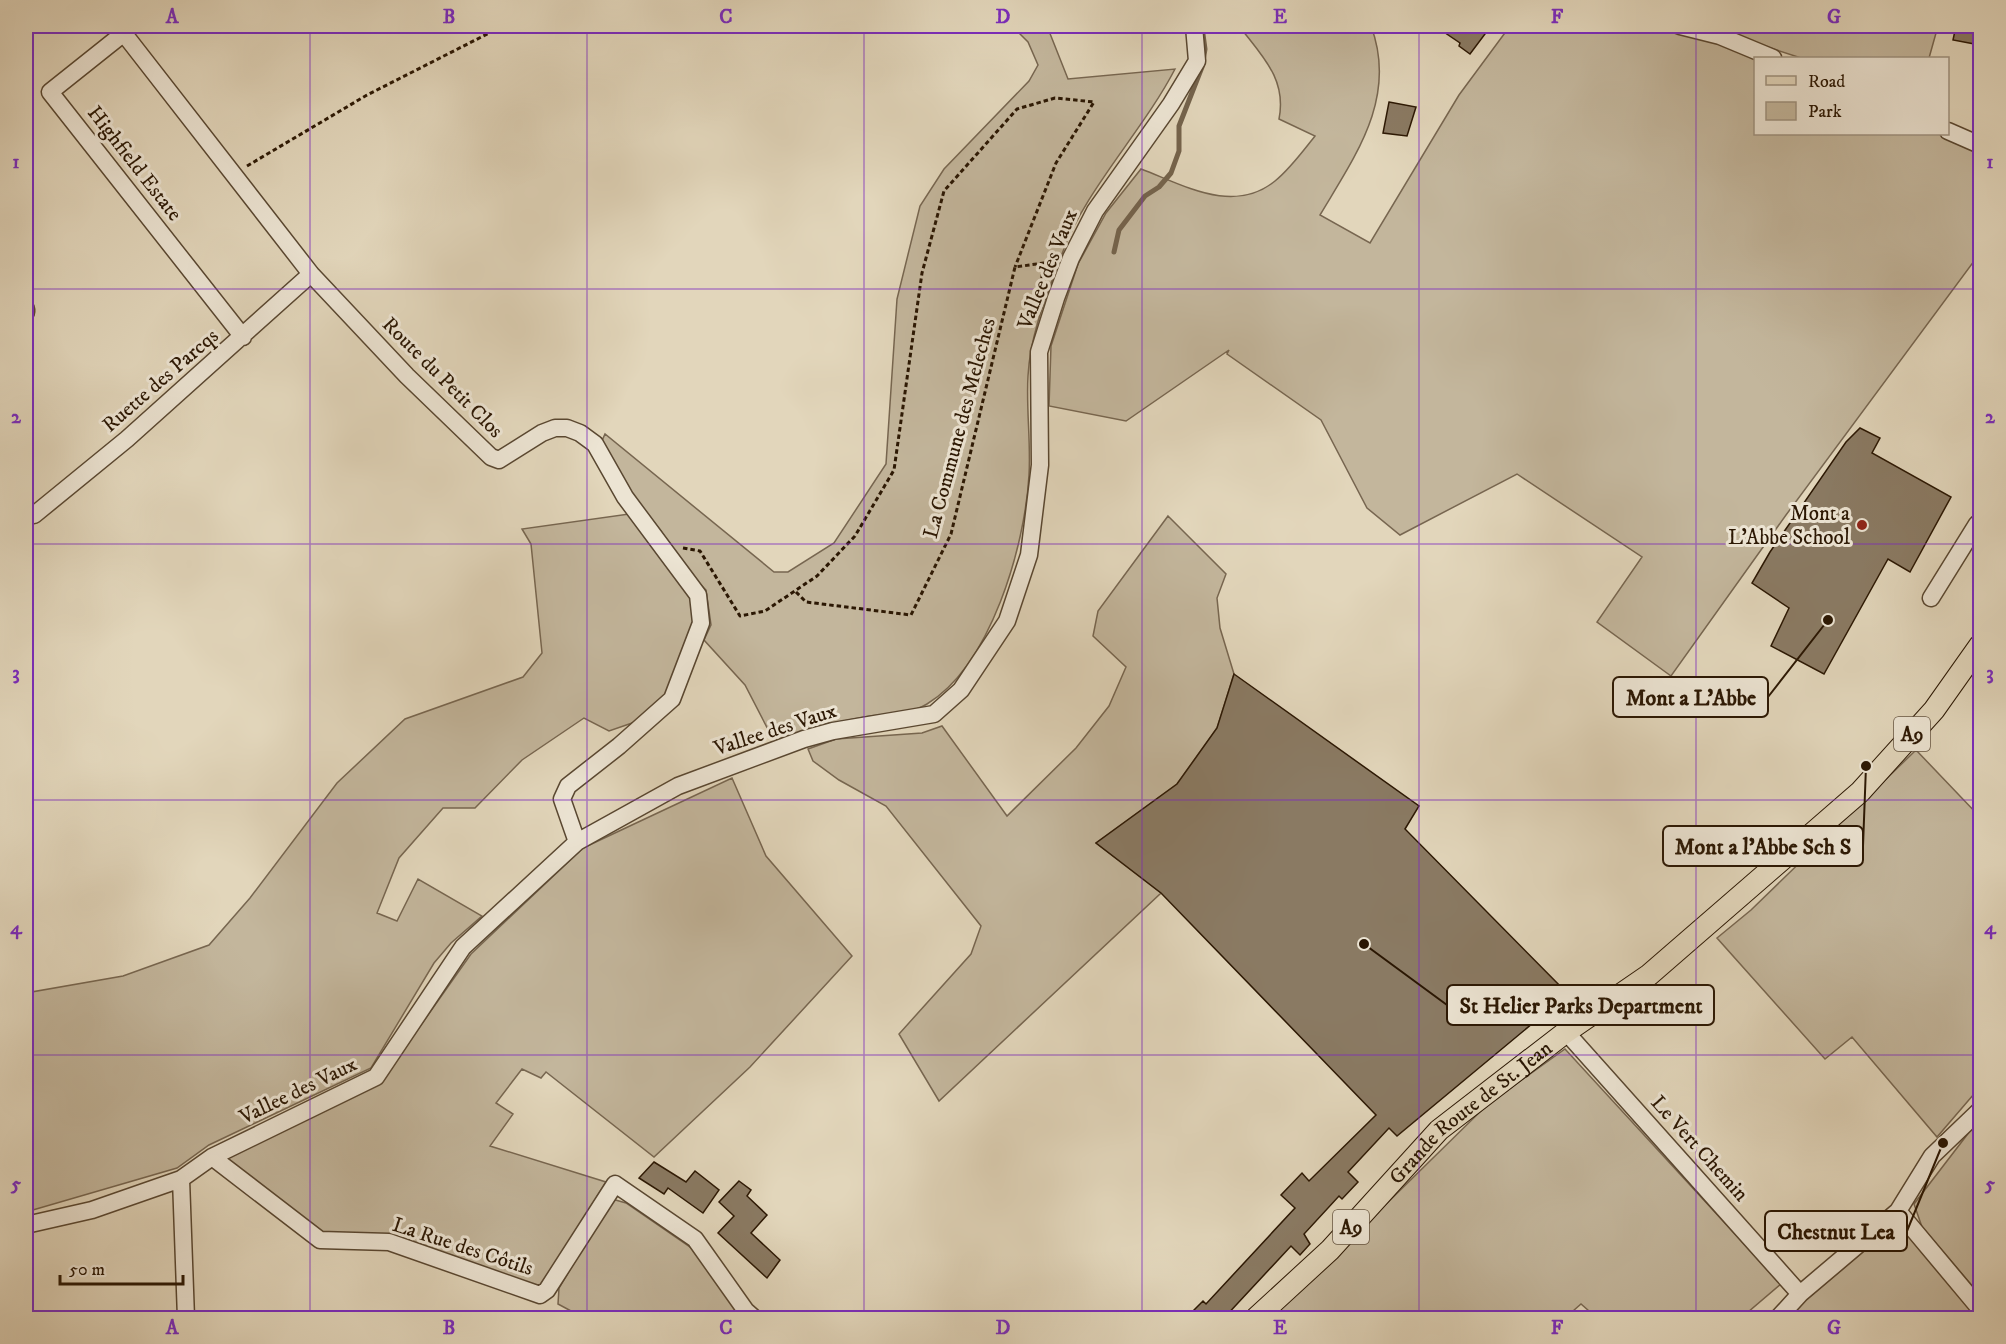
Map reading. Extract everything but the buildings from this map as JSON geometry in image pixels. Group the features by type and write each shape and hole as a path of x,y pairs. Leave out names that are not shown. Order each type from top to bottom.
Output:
{"main road":[{"name":"Grande Route de St. Jean","path":"1256,1318 1330,1250 1439,1130 1566,1032 1650,975 1860,792 1934,710 1980,645"}],"street":[{"name":"Vallee des Vaux","path":"26,1225 92,1210 181,1179 212,1157 376,1077 463,946 577,842 678,786 804,739 833,731 934,714 961,690 1007,621 1029,555 1040,465 1039,352 1056,298 1071,258 1095,211 1171,104 1197,61 1194,26"},
{"path":"1680,26 1720,36 1771,57"},
{"name":"Route du Petit Clos","path":"121,29 311,274 407,376 491,457 499,460 542,433 555,428 567,428 595,444 625,497 652,530 698,595 701,623 687,665 672,699 619,746 568,786 562,799 577,842"},
{"name":"Highfield Estate","path":"121,29 50,92 243,337"},
{"path":"1949,132 1980,145"},
{"name":"Ruette des Parcqs","path":"34,515 243,337 311,274"},
{"path":"1931,598 1977,524 1980,526"},
{"name":"Le Vert Chemin","path":"1566,1032 1800,1294"},
{"path":"1778,1318 1800,1294 1898,1211 1932,1156 1980,1110"},
{"name":"La Rue des Côtils","path":"212,1157 320,1240 389,1242 540,1295 547,1290 615,1184 695,1239 754,1318"},
{"path":"181,1179 186,1318"},
{"path":"1898,1211 1980,1309"}],"path":[{"path":"233,174 368,95 503,26"},
{"name":"La Commune des Meleches","path":"679,571 682,548 700,551 740,616 765,611 796,591 817,576 855,536 894,470 922,273 944,191 1017,109 1055,98 1094,102 1056,163 1015,267 951,534 910,615 806,602 796,591"},
{"path":"1015,267 1044,263 1039,297"}],"green space":[{"path":"1012,26 1047,26 1068,79 1175,69 1147,115 1084,207 1062,254 1040,314 1029,360 1029,475 1026,504 1012,568 986,633 969,662 950,686 927,704 907,712 870,716 821,726 775,743 745,685 704,640 711,625 706,590 687,571 661,531 632,495 601,443 605,434 774,572 788,572 834,543 886,464 897,299 920,206 944,169 1029,81 1038,65 1028,42"},
{"path":"1239,26 1371,26 1378,52 1379,78 1376,102 1359,148 1320,215 1370,243 1459,95 1510,26 1663,26 1709,39 1754,57 1754,135 1944,135 1980,150 1980,253 1786,515 1671,676 1597,622 1642,557 1517,474 1400,535 1367,508 1321,420 1227,354 1229,350 1126,421 1049,406 1051,346 1078,264 1106,213 1141,169 1208,194 1242,196 1259,191 1275,181 1315,136 1279,119 1281,105 1279,92 1276,80 1264,58"},
{"path":"1703,26 1938,26 1929,57 1798,57"},
{"path":"629,514 693,598 696,620 667,695 635,722 609,731 584,718 522,760 475,808 443,808 399,858 377,913 397,921 418,879 482,916 451,943 434,963 371,1068 209,1145 177,1168 26,1212 26,993 123,976 209,945 250,898 337,783 405,719 523,677 542,653 531,544 522,529"},
{"path":"1168,516 1226,574 1217,598 1220,628 1234,674 1217,728 1177,784 1096,843 1161,893 939,1101 899,1034 971,954 981,926 886,806 839,780 813,761 808,749 836,739 922,733 942,726 1007,816 1076,748 1109,706 1126,667 1093,636 1098,611"},
{"path":"1916,750 1980,817 1980,1087 1937,1137 1852,1037 1825,1059 1717,938 1751,910"},
{"path":"732,778 766,856 852,956 750,1067 654,1157 546,1072 541,1078 522,1069 496,1103 513,1114 490,1146 606,1182 548,1278 537,1288 389,1236 322,1234 223,1158 380,1083 471,954 583,848"},
{"path":"1565,1049 1781,1284 1741,1318 1597,1318 1581,1304 1565,1318 1270,1318 1488,1104"},
{"path":"1980,1118 1980,1295 1922,1227 1914,1204"},
{"path":"612,1199 626,1203 700,1254 742,1318 584,1318 558,1304 559,1288"},
{"path":"1890,1229 1915,1240 1980,1318 1787,1318 1801,1304"}],"waterway":[{"path":"1114,252 1119,230 1145,196 1159,187 1171,173 1179,151 1179,126 1202,67 1205,49 1202,27"}],"place":[{"name":"Mont a L'Abbe School","path":"1862,525"},
{"name":"Mont a L'Abbe","path":"1828,620"},
{"name":"Mont a l'Abbe Sch S","path":"1866,766"},
{"name":"St Helier Parks Department","path":"1364,944"},
{"name":"Chestnut Lea","path":"1943,1143"}]}
